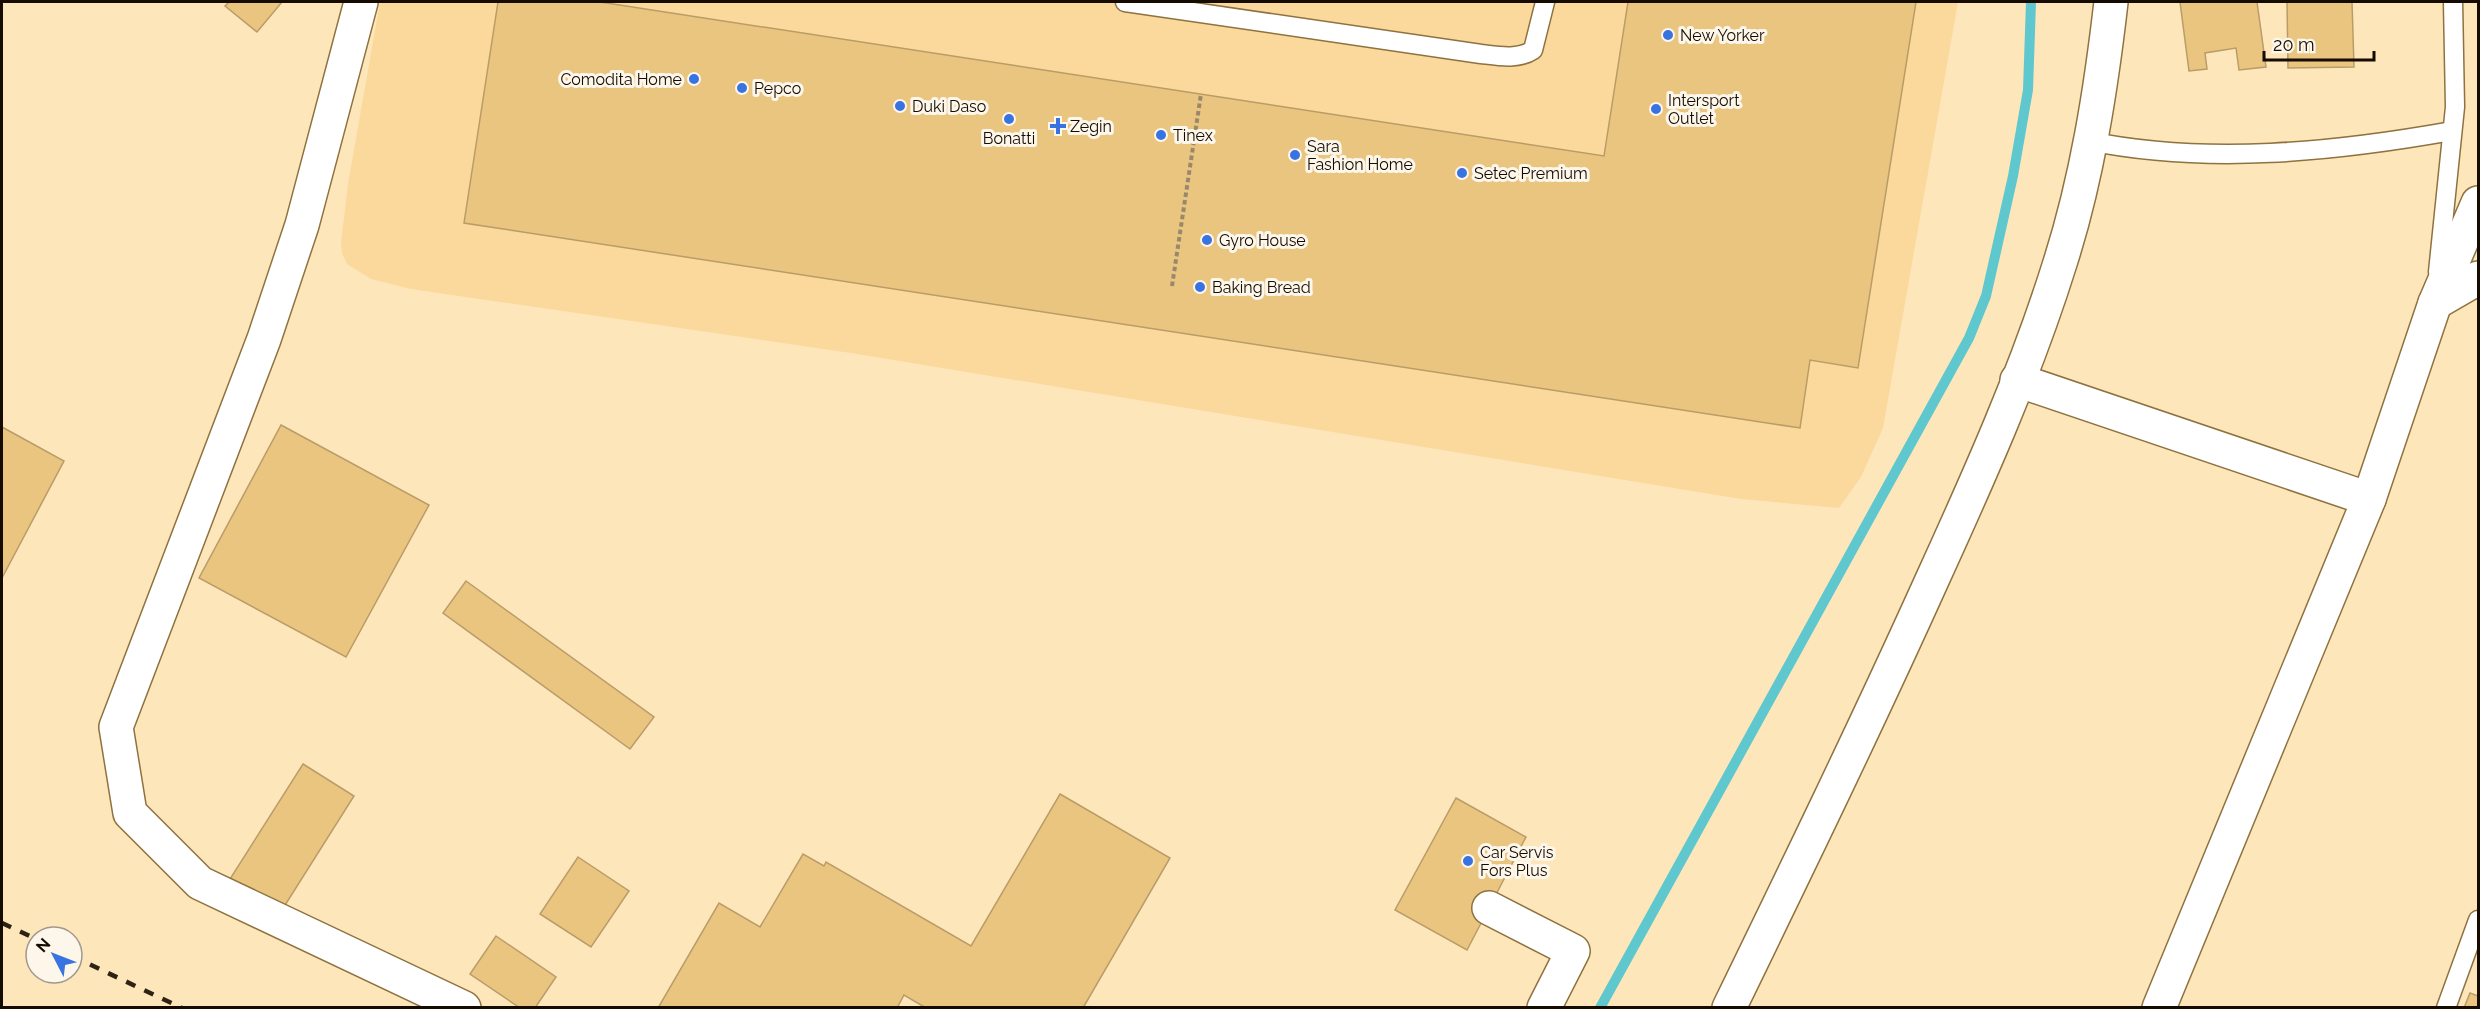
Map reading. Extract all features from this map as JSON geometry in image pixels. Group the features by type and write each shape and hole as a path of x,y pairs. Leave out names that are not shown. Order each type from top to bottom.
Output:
{"street":[{"path":"361,2 302,225 264,339 116,727 130,813 200,883 464,1008"},
{"path":"1729,1008 1815,832 1974,488 2018,380 2061,261 2089,141 2111,2"},
{"path":"2158,1008 2369,499 2435,303 2478,203"},
{"path":"2435,303 2478,278"},
{"path":"2018,380 2369,499"},
{"path":"1489,908 1573,951 1544,1008"}],"lane":[{"path":"1125,2 1199,7 1480,54 1517,56 1527,55 1533,50 1545,2"},
{"path":"2435,303 2455,107 2452,2"},
{"path":"2089,141 2122,148 2210,154 2324,149 2394,141 2452,131"},
{"path":"2446,1008 2478,920"}],"path":[{"path":"1172,286 1201,94"}],"shaded area":[{"path":"380,2 1958,2 1883,428 1861,477 1839,508 1741,499 851,353 411,289 371,279 347,264 341,243 348,184"}],"building":[{"path":"229,2 282,2 257,32 225,6"},
{"path":"498,2 600,2 1604,156 1628,2 1916,2 1858,368 1810,360 1800,428 464,223"},
{"path":"2180,2 2257,2 2266,67 2239,70 2236,48 2205,53 2207,69 2189,71"},
{"path":"2287,2 2352,2 2354,67 2288,68"},
{"path":"281,425 429,505 346,657 199,578"},
{"path":"2,427 64,461 2,578"},
{"path":"466,581 654,717 630,749 443,613"},
{"path":"303,764 354,796 282,910 230,879"},
{"path":"1060,794 1170,858 1083,1008 926,1008 904,995 897,1008 658,1008 719,903 760,927 803,854 824,866 826,862 971,946"},
{"name":"Car Servis Fors Plus","path":"1456,798 1526,837 1467,950 1395,910"},
{"path":"578,857 629,891 591,947 540,914"},
{"path":"496,936 556,977 535,1008 520,1008 470,974"},
{"path":"2470,993 2478,996 2478,1008 2464,1008"}],"waterway":[{"path":"1600,1008 1969,338 1986,296 2013,176 2028,90 2031,2"}],"railway":[{"path":"2,923 24,933"},
{"path":"84,962 182,1008"}],"place":[{"name":"New Yorker","path":"1668,35"},
{"name":"Comodita Home","path":"694,79"},
{"name":"Pepco","path":"742,88"},
{"name":"Duki Daso","path":"900,106"},
{"name":"Intersport Outlet","path":"1656,109"},
{"name":"Bonatti","path":"1009,119"},
{"name":"Zegin","path":"1058,126"},
{"name":"Tinex","path":"1161,135"},
{"name":"Sara Fashion Home","path":"1295,155"},
{"name":"Setec Premium","path":"1462,173"},
{"name":"Gyro House","path":"1207,240"},
{"name":"Baking Bread","path":"1200,287"},
{"name":"Car Servis Fors Plus","path":"1468,861"}]}
